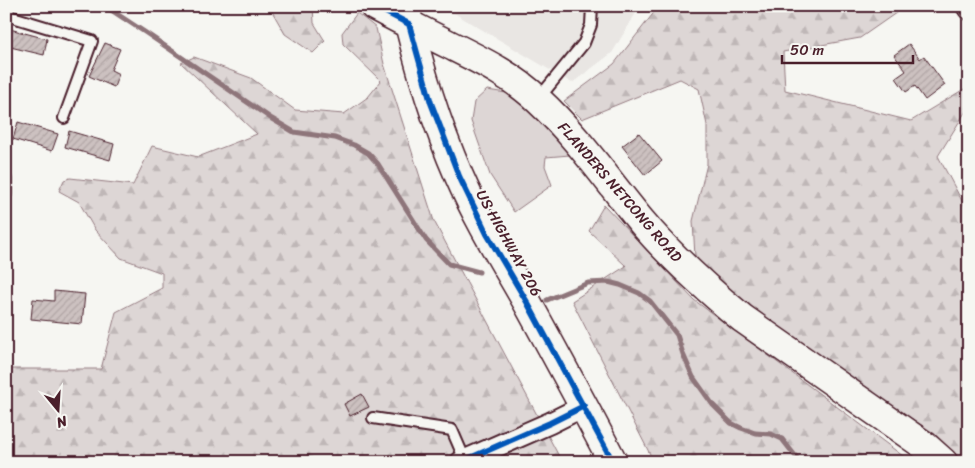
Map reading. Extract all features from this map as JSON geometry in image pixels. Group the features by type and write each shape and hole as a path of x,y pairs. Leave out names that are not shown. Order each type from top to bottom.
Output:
{"main road":[{"name":"FLANDERS NETCONG ROAD","path":"374,6 407,15 517,82 538,99 583,147 642,222 689,271 720,299 742,318 925,446 943,462"},
{"name":"US HIGHWAY 206","path":"407,15 432,104 459,176 487,234 584,406 613,462"}],"street":[{"path":"463,461 584,406"}],"lane":[{"path":"538,99 584,43 592,25 592,6"},
{"path":"6,15 92,41 64,118"},
{"path":"6,179 6,194"},
{"path":"373,418 452,430 463,461"}],"shaded area":[{"path":"442,6 640,6 612,53 572,83"}],"green space":[{"path":"269,6 313,6 314,23 325,41 313,53 285,34"},
{"path":"659,6 906,6 860,38 783,52 785,90 911,121 969,86 969,106 938,156 969,214 969,462 964,462 935,434 736,303 695,257 693,221 707,164 707,125 699,89 680,79 582,119 564,101 614,64"},
{"path":"357,13 376,28 384,64 434,221 562,462 6,462 6,369 101,369 116,312 162,288 162,273 121,258 95,230 79,202 59,191 64,180 70,178 133,185 152,146 198,157 257,134 181,63 194,57 251,78 295,110 344,114 368,97 381,81 343,44 342,33"},
{"path":"487,90 513,94 552,125 570,155 546,157 545,166 552,185 514,212 490,175 471,121 474,102"},
{"path":"604,205 694,300 911,462 654,462 572,301 626,266 589,231"}],"building":[{"path":"6,28 47,39 44,55 6,46"},
{"path":"105,43 120,49 111,70 119,74 114,87 89,76"},
{"path":"909,44 920,59 924,56 945,85 925,100 915,86 906,92 896,78 906,71 894,55"},
{"path":"18,122 58,134 52,151 13,139"},
{"path":"69,131 114,144 110,160 65,147"},
{"path":"639,133 662,161 645,175 622,146"},
{"path":"54,291 85,294 82,324 31,319 33,299 54,301"},
{"path":"362,394 369,407 350,416 344,404"}],"waterway":[{"path":"111,10 294,132 335,138 368,153 378,164 426,240 449,264 479,272"},
{"path":"547,300 588,283 608,282 639,293 650,301 677,335 693,377 713,405 731,423 741,428 755,433 771,434 782,439 800,462"}],"cycle path":[{"path":"374,6 409,24 431,103 459,176 487,234 527,302 613,462"},
{"path":"461,462 584,406"}]}
